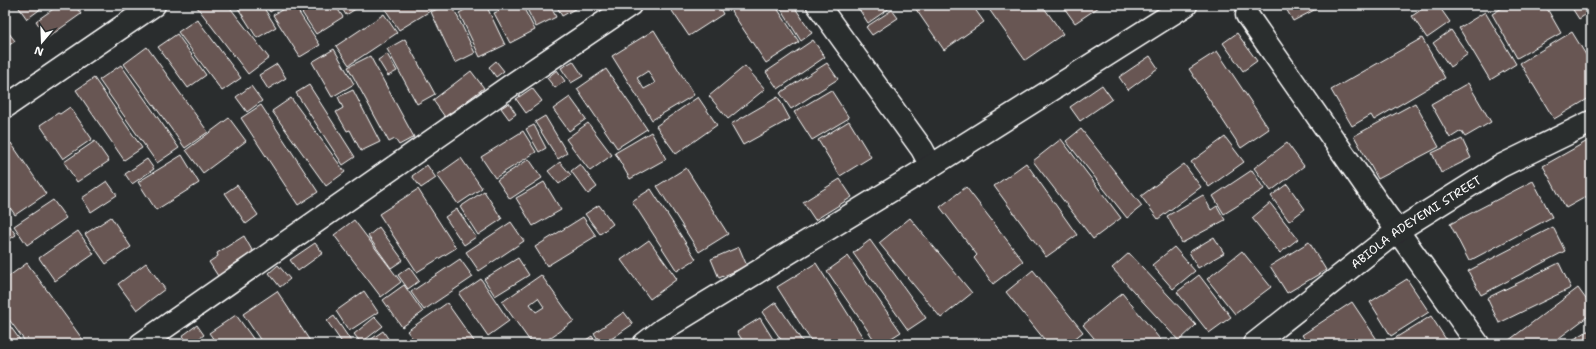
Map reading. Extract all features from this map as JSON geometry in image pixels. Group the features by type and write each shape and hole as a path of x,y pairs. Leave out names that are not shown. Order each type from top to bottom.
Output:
{"street":[{"path":"5,107 154,5"},
{"path":"141,344 513,84 630,5"},
{"path":"818,5 922,149 931,166"},
{"path":"644,344 662,330 931,166 1186,5"},
{"path":"1247,15 1397,231 1478,344"},
{"name":"ABIOLA ADEYEMI STREET","path":"1254,344 1397,231 1501,166 1591,122"}],"building":[{"path":"17,5 46,5 27,19"},
{"path":"59,5 75,5 81,14 47,38 36,21"},
{"path":"200,5 228,5 269,58 248,74 197,7"},
{"path":"236,5 262,5 276,27 257,38"},
{"path":"266,5 281,5 270,12"},
{"path":"290,5 294,5 320,45 300,57 273,15"},
{"path":"297,5 335,5 343,17 316,34"},
{"path":"340,5 362,5 346,15"},
{"path":"391,5 440,5 399,30 385,9"},
{"path":"446,5 452,5 475,53 455,63 431,12"},
{"path":"474,5 486,5 505,45 480,57 459,13"},
{"path":"496,5 522,5 535,30 510,43 494,13 499,11"},
{"path":"525,5 550,5 556,17 536,27"},
{"path":"556,5 582,5 562,16"},
{"path":"668,5 718,5 723,14 689,36"},
{"path":"727,5 775,5 799,42 766,63"},
{"path":"787,5 793,5 812,33 801,41 781,9"},
{"path":"894,5 868,23 857,6"},
{"path":"913,5 972,5 984,22 944,50"},
{"path":"986,5 1042,5 1063,34 1025,60"},
{"path":"1062,5 1102,5 1075,23"},
{"path":"1284,5 1324,5 1293,21"},
{"path":"1428,5 1438,5 1450,22 1427,38 1412,16"},
{"path":"1507,5 1545,5 1561,33 1517,58 1492,14"},
{"path":"1570,5 1591,5 1591,11 1579,19"},
{"path":"892,10 898,18 872,35 866,27"},
{"path":"1485,12 1516,64 1490,80 1459,28"},
{"path":"384,14 397,33 349,65 336,46"},
{"path":"197,19 241,78 222,91 178,32"},
{"path":"5,28 15,41 5,48"},
{"path":"654,30 694,95 652,120 612,56","holes":["648,71 655,83 644,89 637,78"]},
{"path":"1451,30 1468,54 1450,67 1433,43"},
{"path":"1572,32 1591,63 1591,97 1554,119 1520,63"},
{"path":"1237,33 1257,61 1243,71 1223,43"},
{"path":"177,34 206,75 188,88 158,47"},
{"path":"1422,38 1445,78 1374,120 1371,115 1352,126 1331,90"},
{"path":"405,39 435,94 417,104 387,49"},
{"path":"813,40 825,57 778,89 766,72"},
{"path":"147,47 208,132 185,148 124,64"},
{"path":"334,49 354,84 332,97 312,62"},
{"path":"1217,51 1269,129 1241,148 1189,69"},
{"path":"387,54 397,71 388,76 378,60"},
{"path":"370,56 414,137 399,145 395,139 389,142 348,67"},
{"path":"1150,56 1158,68 1128,90 1119,77"},
{"path":"496,61 504,71 496,77 489,67"},
{"path":"573,61 583,76 571,83 561,68"},
{"path":"827,63 838,79 791,109 780,93"},
{"path":"277,64 286,78 268,89 259,75"},
{"path":"121,65 179,148 157,163 99,80"},
{"path":"745,66 765,89 728,119 709,96"},
{"path":"606,69 647,129 617,148 577,89"},
{"path":"557,70 565,81 555,88 547,78"},
{"path":"471,71 484,88 445,117 433,100"},
{"path":"94,78 142,148 124,160 76,90"},
{"path":"1468,83 1491,122 1465,137 1461,131 1450,138 1431,104"},
{"path":"309,85 355,157 343,165 296,93"},
{"path":"1102,85 1112,99 1080,121 1070,107"},
{"path":"251,86 262,101 247,112 236,97"},
{"path":"532,88 542,101 526,113 516,99"},
{"path":"353,90 380,142 361,151 350,130 347,131 336,112 343,108 338,97"},
{"path":"831,90 849,118 812,140 794,112"},
{"path":"570,97 586,119 569,131 553,109"},
{"path":"698,97 717,125 676,154 656,126"},
{"path":"778,97 790,119 743,145 731,124"},
{"path":"291,98 345,172 326,186 272,111"},
{"path":"509,103 516,114 509,119 501,108"},
{"path":"1415,103 1439,147 1378,179 1354,136"},
{"path":"261,105 318,192 298,205 241,118"},
{"path":"70,107 92,139 63,159 40,125"},
{"path":"545,116 567,153 558,159 535,122"},
{"path":"229,118 246,141 203,173 186,150"},
{"path":"849,121 871,157 840,176 818,140"},
{"path":"588,123 612,155 590,171 566,139"},
{"path":"534,125 546,148 539,152 526,129"},
{"path":"1081,129 1142,206 1127,218 1066,141"},
{"path":"523,131 536,152 495,178 481,157"},
{"path":"651,132 666,159 630,179 615,153"},
{"path":"1225,137 1244,162 1209,187 1191,162"},
{"path":"1061,139 1121,218 1093,239 1033,161"},
{"path":"1462,139 1471,158 1441,173 1432,153"},
{"path":"1591,139 1591,194 1566,208 1543,166"},
{"path":"95,141 109,161 77,182 64,162"},
{"path":"11,143 46,194 15,215 5,200 5,147"},
{"path":"1287,143 1304,166 1271,191 1254,168"},
{"path":"182,155 199,183 156,210 138,182"},
{"path":"461,158 482,188 458,204 437,175"},
{"path":"147,159 154,169 132,184 125,174"},
{"path":"529,159 542,178 510,199 497,180"},
{"path":"560,162 571,175 559,184 548,171"},
{"path":"1026,163 1077,235 1046,257 994,186"},
{"path":"580,164 597,187 588,194 571,171"},
{"path":"1184,164 1201,187 1158,219 1141,196"},
{"path":"427,165 436,178 421,188 412,176"},
{"path":"686,168 728,234 699,252 657,186"},
{"path":"1252,170 1264,189 1224,214 1213,196"},
{"path":"840,179 852,197 815,220 803,202"},
{"path":"107,181 117,195 91,212 82,198"},
{"path":"1533,181 1552,217 1469,261 1450,224"},
{"path":"544,182 561,210 533,226 516,198"},
{"path":"1287,184 1305,209 1289,221 1271,196"},
{"path":"237,185 258,215 246,224 225,193"},
{"path":"966,187 1023,261 993,284 974,258 977,255 940,207"},
{"path":"418,189 456,248 417,272 379,214"},
{"path":"651,189 696,259 677,271 632,201"},
{"path":"484,191 502,219 478,235 460,207"},
{"path":"1203,195 1211,210 1217,206 1225,220 1182,243 1167,216"},
{"path":"53,200 66,218 27,245 14,226"},
{"path":"1270,203 1298,239 1280,253 1252,218"},
{"path":"599,205 613,224 600,234 585,214"},
{"path":"457,209 476,237 464,245 445,217"},
{"path":"111,217 131,247 106,264 85,234"},
{"path":"583,217 596,236 547,266 535,247"},
{"path":"910,218 972,293 941,318 879,243"},
{"path":"5,219 16,235 5,242"},
{"path":"354,220 401,282 381,297 334,235"},
{"path":"511,222 524,241 479,271 466,252"},
{"path":"379,227 403,260 391,268 368,236"},
{"path":"1553,227 1565,251 1481,295 1468,271"},
{"path":"78,231 94,254 55,281 39,258"},
{"path":"244,236 253,252 218,276 209,262 218,256 217,253"},
{"path":"1214,237 1224,253 1198,268 1189,252"},
{"path":"649,240 677,279 650,299 621,260"},
{"path":"870,240 926,318 908,330 853,253"},
{"path":"1309,242 1326,270 1287,293 1270,266"},
{"path":"315,243 323,253 298,271 290,260"},
{"path":"739,247 747,266 719,278 711,259"},
{"path":"1174,247 1195,271 1173,289 1152,265"},
{"path":"1242,251 1271,287 1235,314 1207,279"},
{"path":"1129,253 1196,325 1179,341 1112,268"},
{"path":"848,256 901,332 882,344 877,344 827,271"},
{"path":"518,258 529,275 495,296 484,279"},
{"path":"460,259 473,277 424,310 411,292"},
{"path":"27,263 86,344 27,344 5,314 5,279"},
{"path":"146,263 165,289 137,310 118,284"},
{"path":"816,263 867,344 813,344 777,287"},
{"path":"1559,263 1571,288 1499,323 1487,298"},
{"path":"278,265 290,279 280,287 269,273"},
{"path":"409,267 419,281 408,289 398,275"},
{"path":"1033,270 1083,332 1068,344 1048,344 1006,292"},
{"path":"541,275 574,321 541,344 532,344 502,302","holes":["538,298 544,307 536,312 530,304"]},
{"path":"1199,275 1231,317 1209,333 1177,292"},
{"path":"481,279 509,321 488,336 459,294"},
{"path":"1407,279 1429,312 1391,336 1370,302"},
{"path":"404,285 423,312 402,327 383,300"},
{"path":"1578,288 1591,306 1591,314 1551,344 1504,344"},
{"path":"277,291 312,344 263,344 243,314"},
{"path":"364,291 378,312 349,331 336,311"},
{"path":"1122,293 1164,344 1099,344 1083,325"},
{"path":"776,302 804,344 784,344 762,312"},
{"path":"1352,302 1380,344 1308,344 1302,335"},
{"path":"447,303 476,344 417,344 407,331"},
{"path":"624,312 633,324 604,344 601,344 594,333"},
{"path":"236,315 257,344 217,344 209,333"},
{"path":"334,316 353,344 343,344 327,321"},
{"path":"1431,316 1449,344 1395,344 1392,340"},
{"path":"375,317 383,326 361,343 354,334"},
{"path":"760,318 776,344 745,344 737,332"},
{"path":"5,319 23,344 5,344"},
{"path":"197,325 204,335 192,344 188,344 182,336"},
{"path":"1591,329 1591,344 1566,344"},
{"path":"383,331 389,340 383,344 368,344 367,342"},
{"path":"592,336 597,344 580,344"}]}
